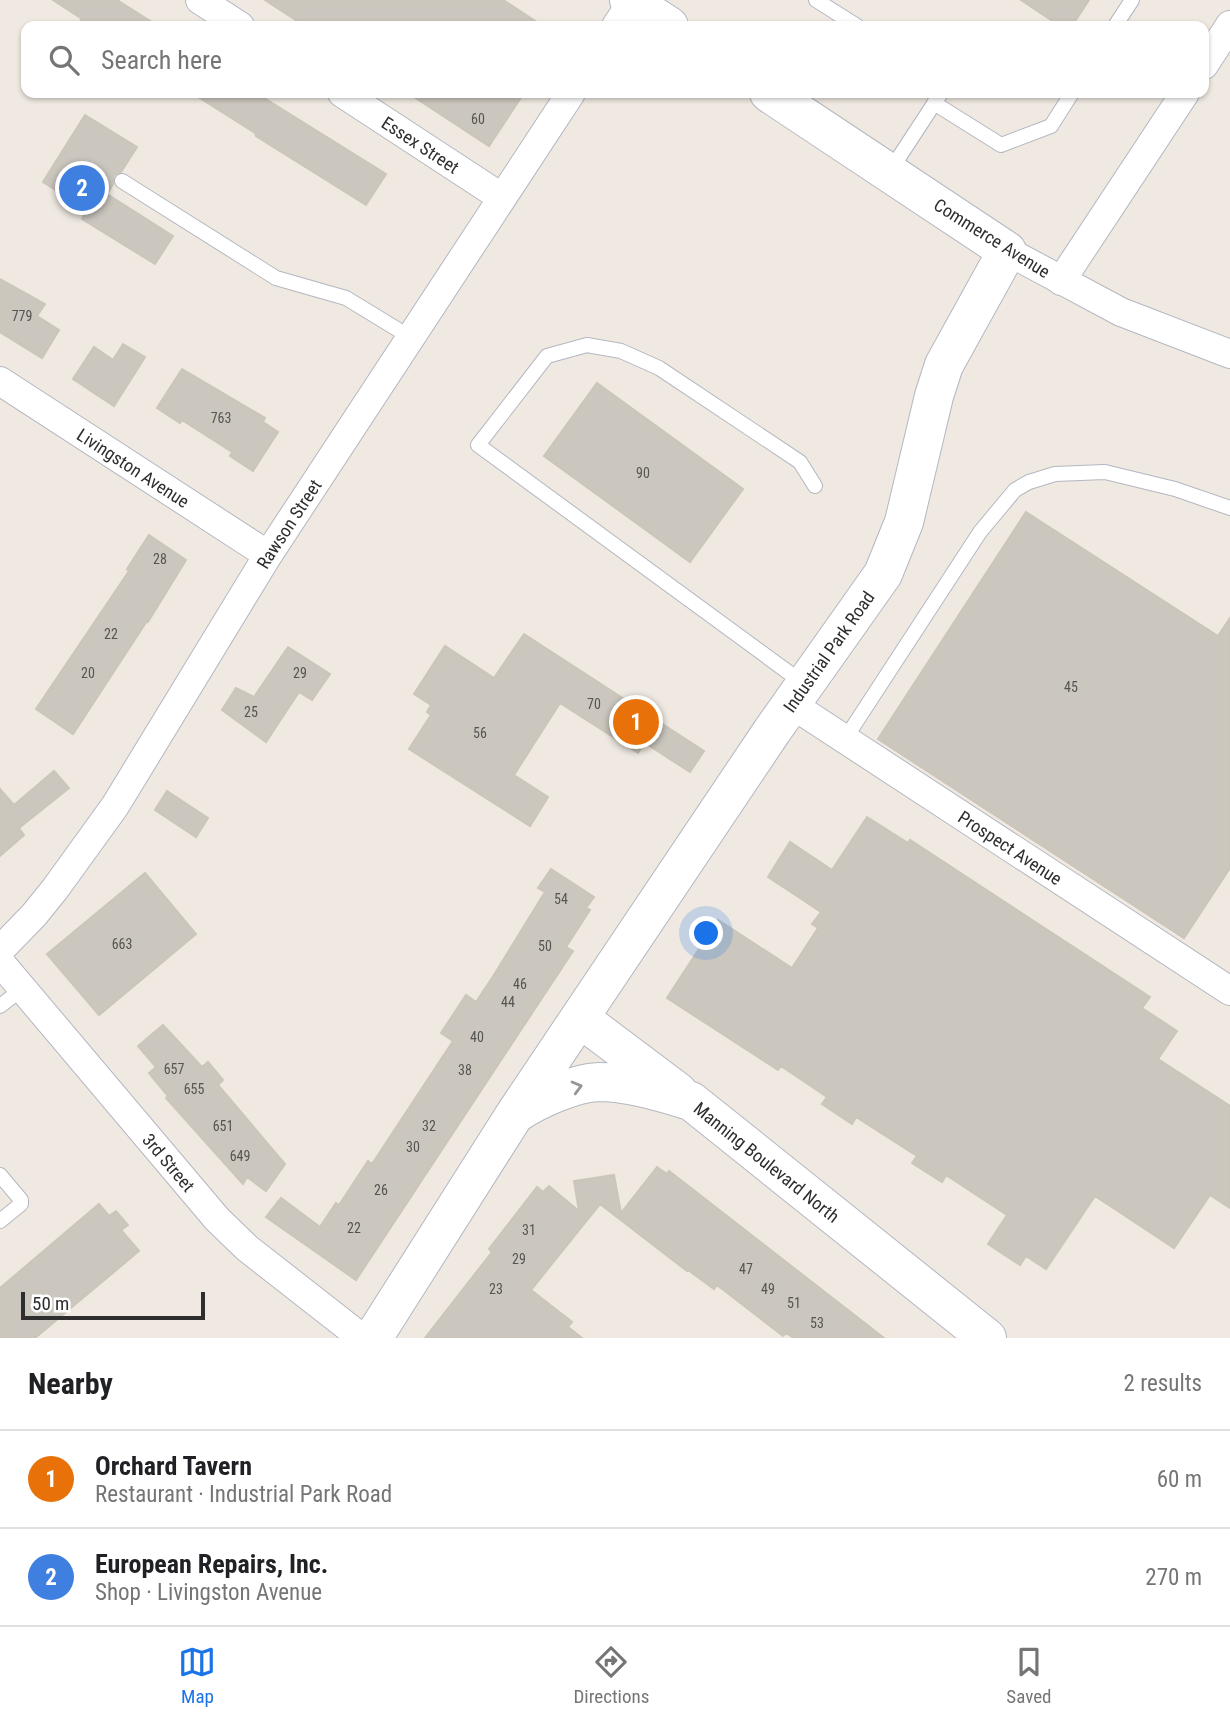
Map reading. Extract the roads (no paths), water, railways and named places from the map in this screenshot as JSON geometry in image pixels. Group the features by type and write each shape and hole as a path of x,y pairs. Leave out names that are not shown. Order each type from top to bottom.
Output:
{"street":[{"path":"200,0 232,21"},
{"path":"626,9 656,21"},
{"path":"1209,57 1230,25"},
{"name":"Essex Street","path":"350,98 501,197"},
{"name":"Rawson Street","path":"0,950 55,889 115,806 268,555 568,98"},
{"name":"Commerce Avenue","path":"777,98 1007,251 1121,312 1230,354"},
{"path":"1061,281 1182,98"},
{"name":"Industrial Park Road","path":"581,1019 798,694 873,591 890,559 904,522 944,365 1007,251"},
{"name":"Livingston Avenue","path":"0,381 268,555"},
{"name":"Prospect Avenue","path":"798,694 845,739 1230,991"},
{"name":"3rd Street","path":"0,962 217,1219 247,1248 362,1338"},
{"path":"581,1019 691,1101"},
{"name":"Manning Boulevard North","path":"373,1338 515,1114 581,1019"},
{"name":"Manning Boulevard North","path":"515,1114 534,1102 575,1086 599,1082 632,1086 691,1101 987,1338"}],"lane":[{"path":"816,0 849,21"},
{"path":"1118,21 1132,0"},
{"path":"889,172 938,98 1001,145 1051,126 1069,98"},
{"path":"122,181 276,278 346,298 410,337"},
{"path":"798,694 478,445 547,356 587,345 621,351 659,368 800,462 815,486"},
{"path":"845,739 980,532 1015,490 1029,482 1055,474 1105,472 1175,489 1230,508"},
{"path":"0,1006 22,989"},
{"path":"0,1175 21,1200 20,1204 0,1221"}],"place":[{"name":"European Repairs, Inc.","path":"82,188"},
{"name":"Orchard Tavern","path":"636,722"}]}
